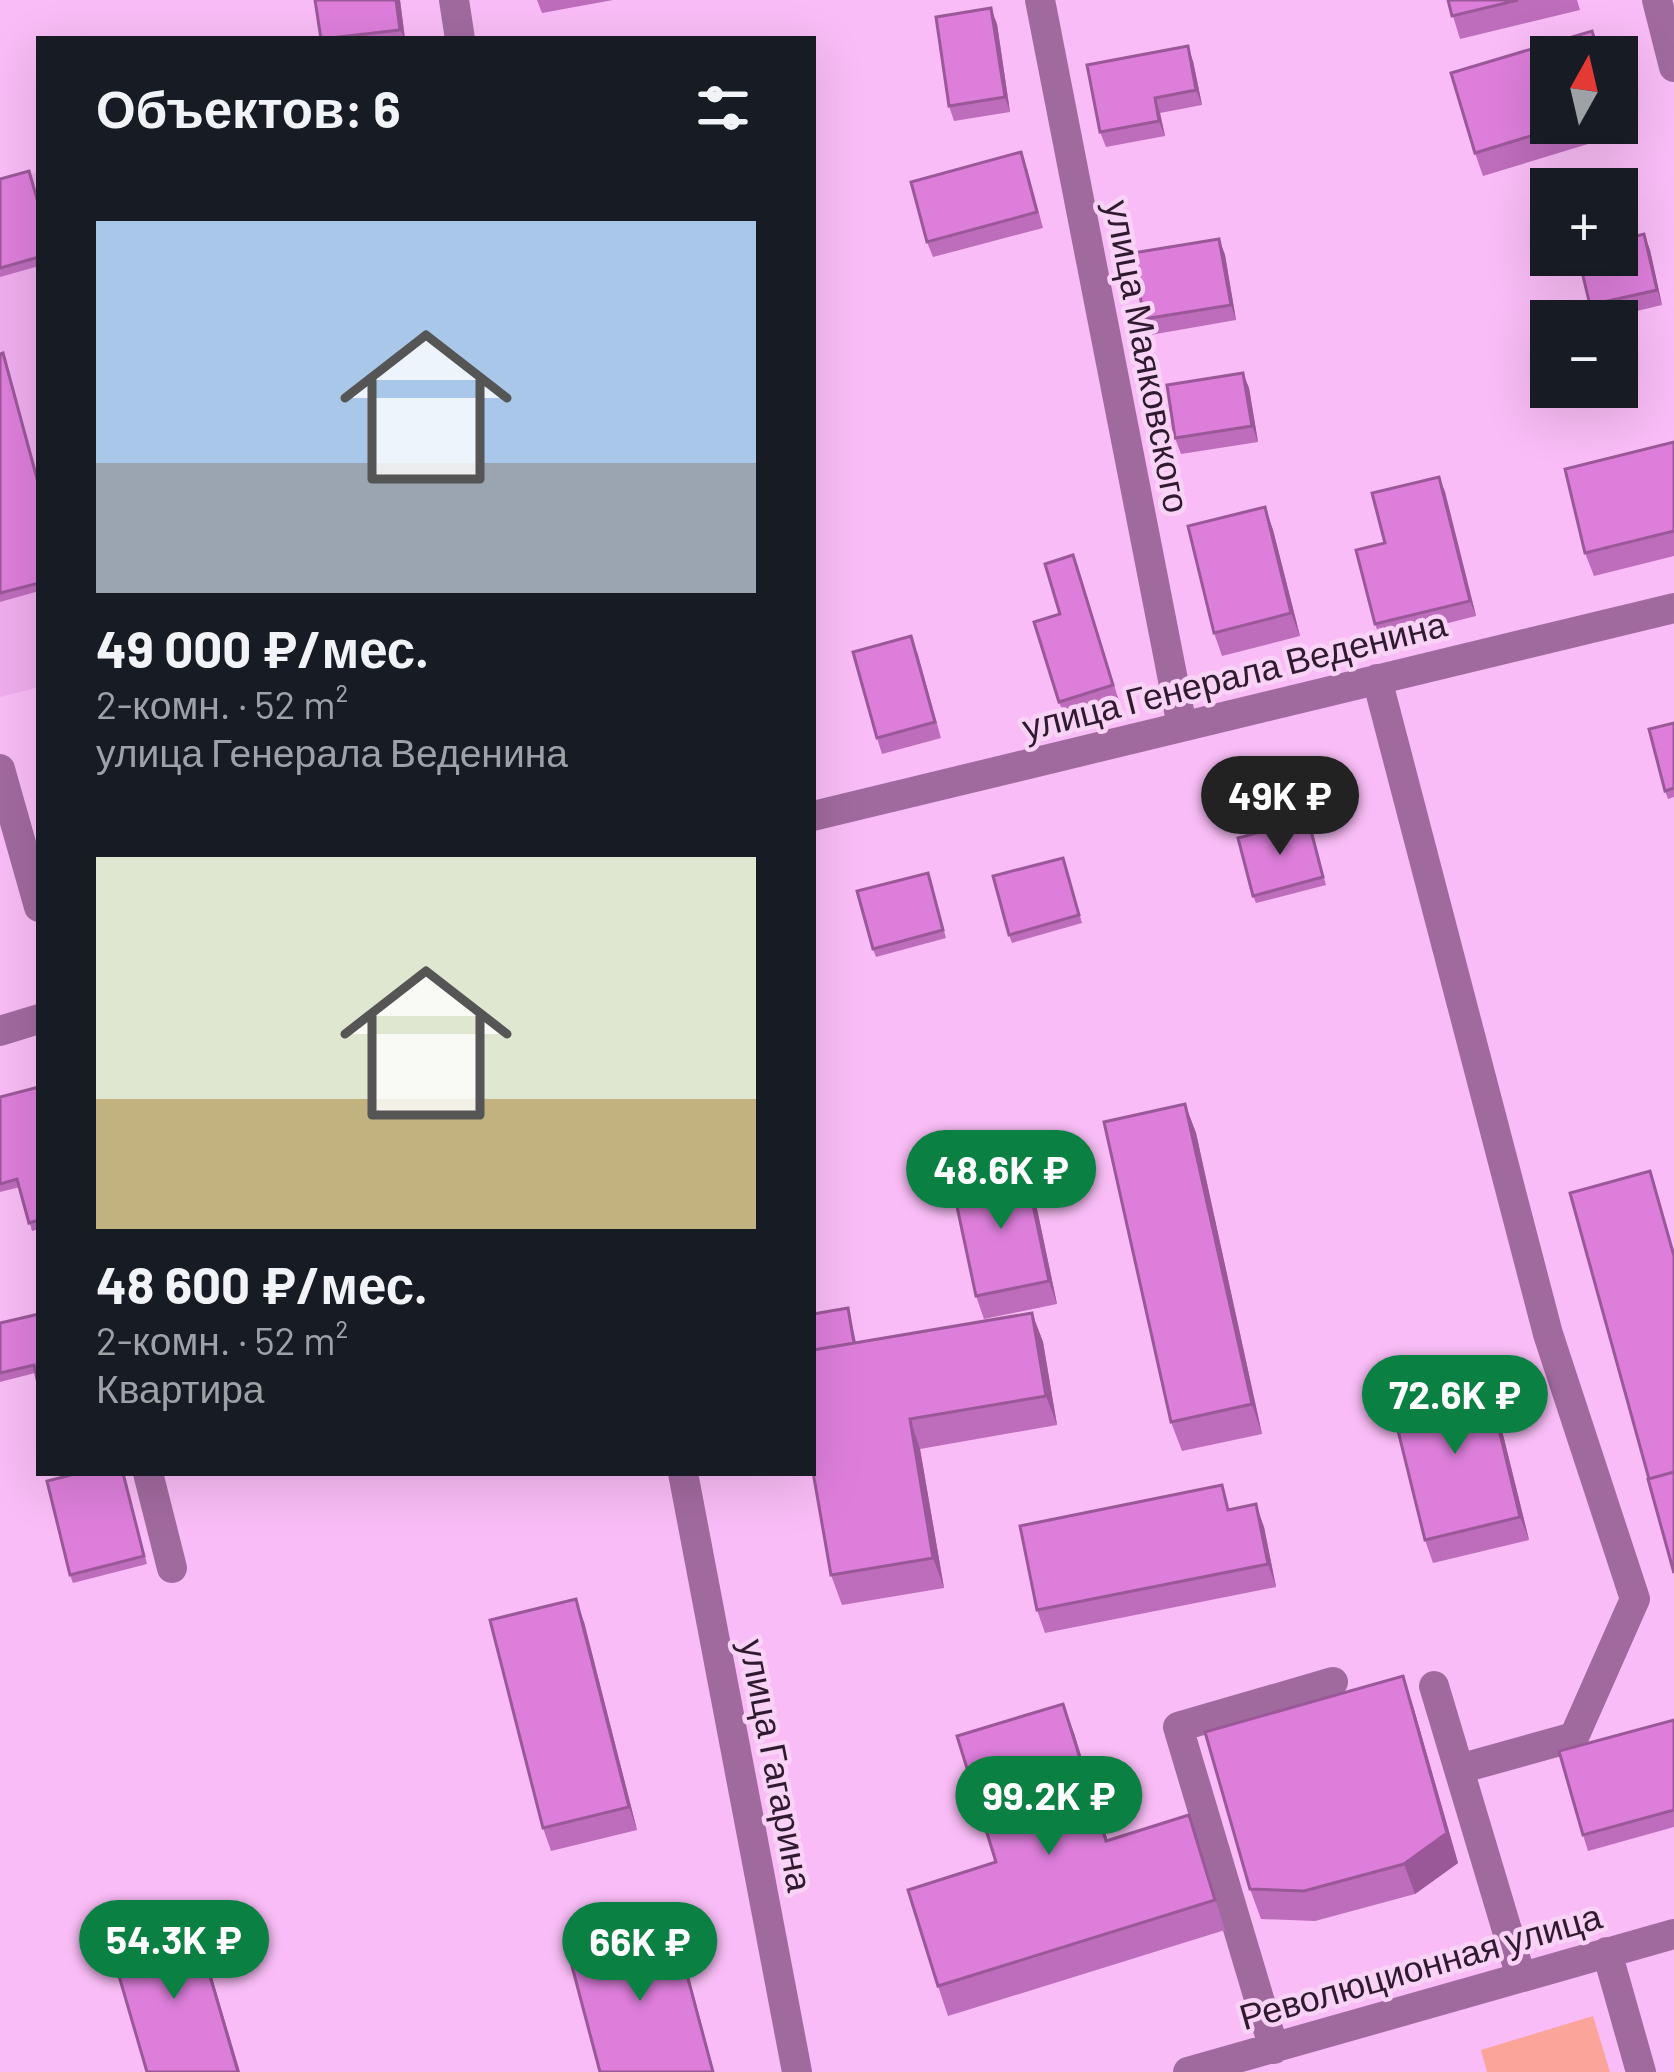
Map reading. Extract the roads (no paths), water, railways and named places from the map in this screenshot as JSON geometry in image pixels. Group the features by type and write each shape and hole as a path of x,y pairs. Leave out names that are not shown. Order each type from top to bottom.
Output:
{"street":[{"path":"454,0 460,36"},
{"name":"улица Маяковского","path":"1040,0 1182,726"},
{"path":"1657,0 1674,67"},
{"name":"улица Генерала Веденина","path":"816,815 1674,608"},
{"path":"1377,680 1549,1334 1635,1599 1574,1737 1459,1769"},
{"path":"0,769 36,897"},
{"path":"0,1030 36,1020"},
{"path":"149,1476 172,1568"},
{"name":"улица Гагарина","path":"684,1476 797,2072"},
{"path":"1274,2049 1178,1727 1333,1682"},
{"path":"1434,1686 1521,1977"},
{"name":"Революционная улица","path":"1188,2072 1674,1934"},
{"path":"1607,1952 1641,2072"}]}
